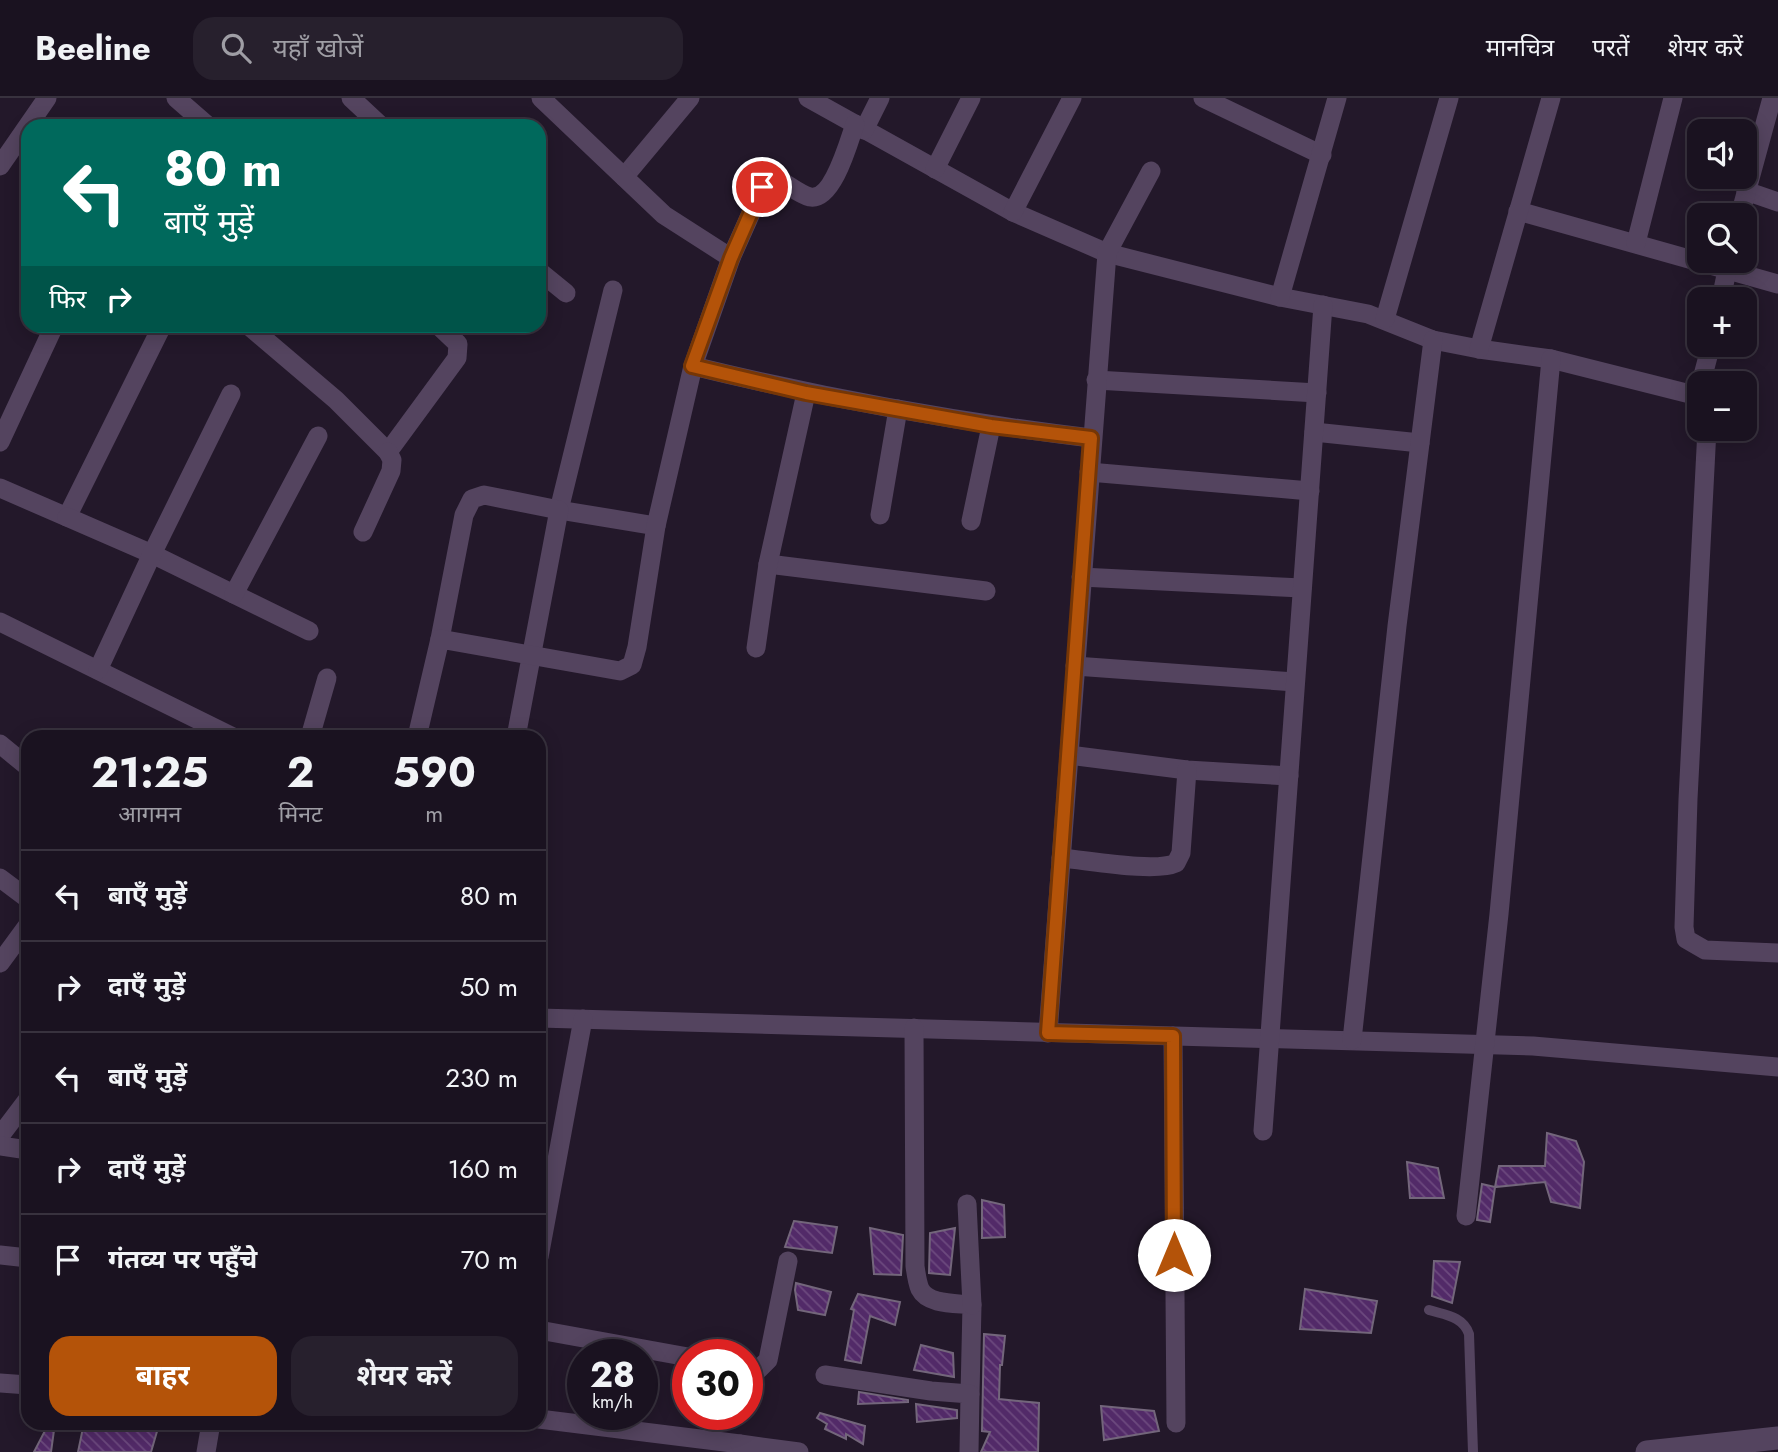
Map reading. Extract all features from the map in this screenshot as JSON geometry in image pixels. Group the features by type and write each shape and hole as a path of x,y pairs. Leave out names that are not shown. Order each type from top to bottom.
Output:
{"street":[{"path":"35,119 47,98"},
{"path":"176,98 200,119"},
{"path":"351,98 374,119"},
{"path":"541,98 664,215 731,258"},
{"path":"624,177 690,98"},
{"path":"808,98 1013,212 1107,253 1280,297 1385,319 1433,340 1551,359 1687,389"},
{"path":"440,639 531,653 620,671 632,665 656,526 692,366 731,258 764,184 775,178 811,197 820,196 837,172 859,127 880,98"},
{"path":"935,169 971,98"},
{"path":"1013,212 1072,98"},
{"path":"1203,98 1322,155"},
{"path":"1280,297 1337,98"},
{"path":"1385,319 1449,98"},
{"path":"1479,349 1551,98"},
{"path":"1636,243 1673,98"},
{"path":"1743,203 1772,98"},
{"path":"0,166 21,141"},
{"path":"1048,1033 1107,253 1151,171"},
{"path":"1746,191 1778,202"},
{"path":"1518,211 1687,255"},
{"path":"1749,273 1778,284"},
{"path":"546,277 566,293"},
{"path":"517,730 559,510 613,290"},
{"path":"1263,1130 1324,305"},
{"path":"0,442 51,333"},
{"path":"67,517 159,333"},
{"path":"257,333 336,400 388,452 392,460 391,471 363,532"},
{"path":"388,452 457,358 458,344 446,333"},
{"path":"1352,1040 1397,626 1433,340"},
{"path":"1466,1216 1501,900 1551,359"},
{"path":"692,366 806,393 898,410 991,426 1091,438"},
{"path":"1096,380 1317,393"},
{"path":"756,648 768,564 806,393"},
{"path":"98,670 231,394"},
{"path":"880,515 898,410"},
{"path":"971,522 991,426"},
{"path":"1314,432 1420,443"},
{"path":"234,594 317,436"},
{"path":"1706,441 1684,927 1686,939 1705,950 1778,953"},
{"path":"1089,472 1310,491"},
{"path":"0,488 152,554 309,631"},
{"path":"419,730 440,639 464,515 472,499 484,495 656,526"},
{"path":"768,564 986,591"},
{"path":"1081,577 1302,588"},
{"path":"0,622 219,730"},
{"path":"1075,666 1296,682"},
{"path":"312,730 327,678"},
{"path":"0,744 21,761"},
{"path":"1069,755 1187,770 1289,776"},
{"path":"1061,858 1142,866 1168,866 1177,863 1181,853 1187,770"},
{"path":"0,878 21,894"},
{"path":"0,963 21,934"},
{"path":"546,1018 1484,1044 1778,1067"},
{"path":"546,1213 583,1019"},
{"path":"914,1028 915,1266 918,1283 922,1292 937,1301 972,1305"},
{"path":"1173,1036 1176,1423"},
{"path":"0,1136 21,1108"},
{"path":"0,1146 21,1149"},
{"path":"967,1204 972,1305 968,1452"},
{"path":"0,1255 21,1257"},
{"path":"763,1364 768,1360 788,1261"},
{"path":"546,1331 672,1354"},
{"path":"825,1375 970,1394"},
{"path":"0,1383 21,1384"},
{"path":"546,1420 739,1448 799,1452"},
{"path":"206,1452 210,1430"},
{"path":"1647,1452 1778,1438"}],"lane":[{"path":"1429,1310 1458,1319 1467,1327 1473,1452"}],"building":[{"path":"1547,1133 1576,1141 1584,1162 1580,1208 1551,1202 1545,1182 1495,1187 1499,1166 1545,1166"},
{"path":"1407,1162 1438,1168 1444,1198 1410,1198"},
{"path":"1482,1184 1495,1187 1490,1222 1477,1220"},
{"path":"982,1200 1004,1205 1005,1237 982,1238"},
{"path":"794,1221 837,1227 832,1253 785,1247"},
{"path":"870,1228 903,1235 901,1275 874,1274"},
{"path":"955,1228 950,1275 929,1273 930,1233"},
{"path":"1434,1261 1460,1262 1452,1303 1432,1296"},
{"path":"796,1283 831,1292 825,1315 798,1310"},
{"path":"1305,1289 1377,1301 1371,1333 1300,1329"},
{"path":"858,1294 900,1302 895,1325 870,1316 861,1363 845,1360 854,1310 851,1309"},
{"path":"984,1334 1005,1336 1000,1365 999,1399 1039,1403 1038,1452 981,1452 990,1432 982,1431"},
{"path":"921,1345 953,1353 954,1377 914,1370"},
{"path":"859,1392 908,1400 908,1402 858,1404"},
{"path":"916,1404 957,1410 957,1418 917,1422"},
{"path":"1101,1406 1154,1411 1159,1431 1104,1440"},
{"path":"820,1413 865,1426 863,1444 846,1434 846,1439 825,1429 827,1424 817,1418"},
{"path":"45,1430 54,1430 51,1452 34,1452"},
{"path":"83,1430 157,1430 151,1452 78,1452"}],"route":[{"path":"762,187 731,258 692,366 806,393 991,426 1091,438 1048,1033 1173,1036 1174,1255"}]}
